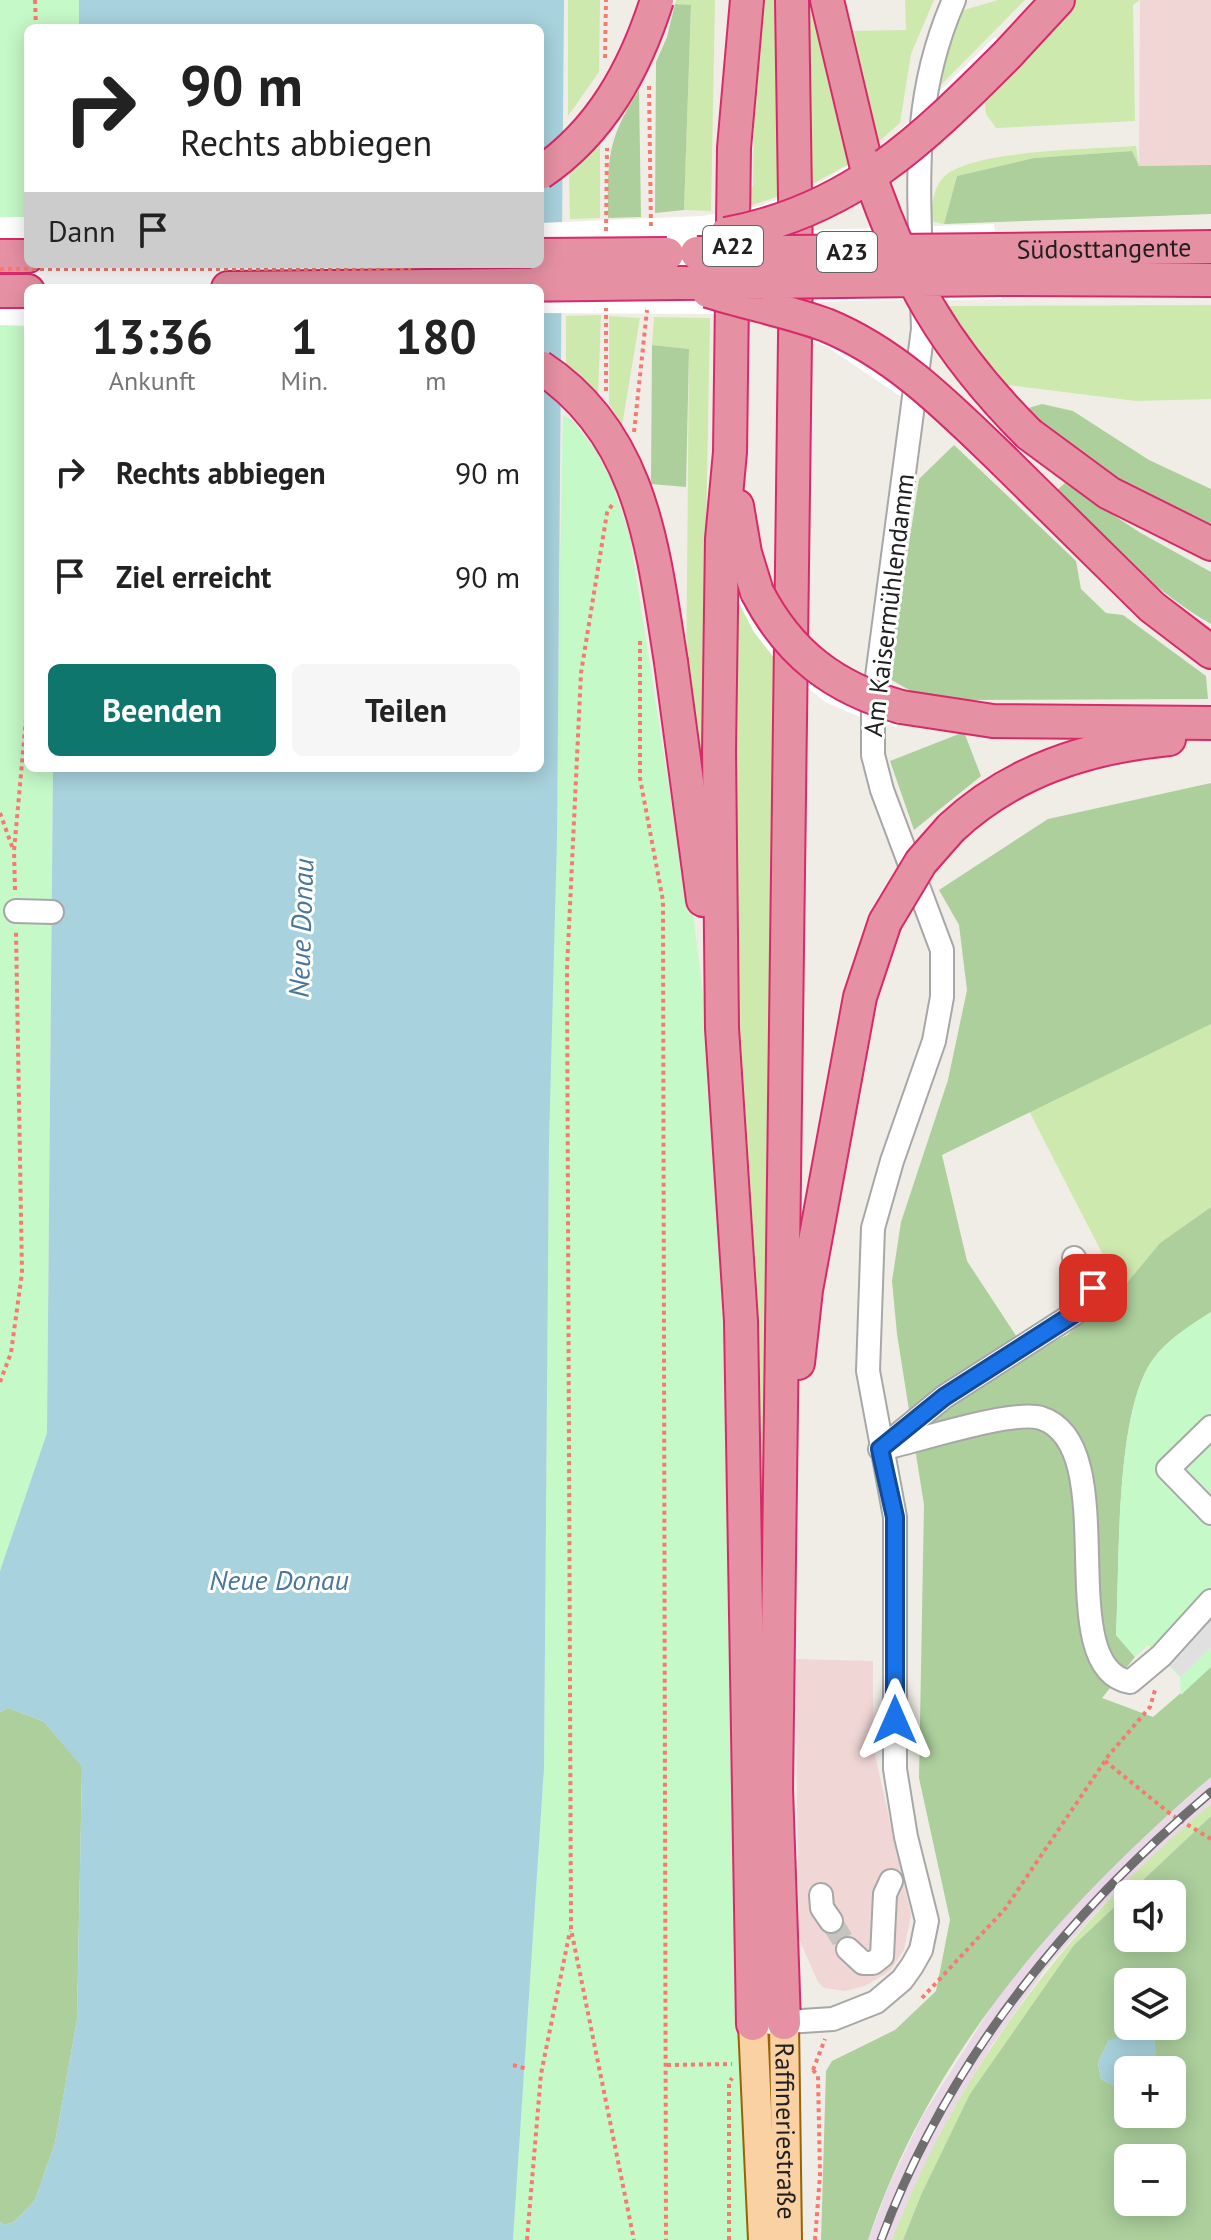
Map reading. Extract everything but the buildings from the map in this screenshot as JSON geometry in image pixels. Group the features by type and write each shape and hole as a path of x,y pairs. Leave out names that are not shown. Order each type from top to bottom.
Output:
{"highway":[{"path":"544,170 573,147 610,102 638,52 657,0"},
{"name":"A22","path":"724,0 734,148 730,452"},
{"path":"734,148 747,0"},
{"name":"A22","path":"779,1493 796,262 792,0"},
{"path":"827,0 866,164 895,243 922,300 977,377 1029,434 1109,493 1211,544"},
{"path":"667,254 792,218 866,180 941,121 1058,0"},
{"name":"Südosttangente","path":"998,265 1211,247"},
{"name":"A23","path":"544,255 667,254 998,265"},
{"path":"0,256 24,256"},
{"name":"A23","path":"544,285 682,283 998,265"},
{"name":"Südosttangente","path":"998,265 1211,280"},
{"path":"682,283 823,324 871,348 923,385 1152,607 1211,652"},
{"path":"0,291 24,291"},
{"path":"544,370 594,412 633,479 653,553 671,662 722,1028"},
{"path":"730,452 721,580 722,1028 741,1321 768,2024"},
{"path":"730,452 741,532 757,592 780,632 810,664 848,688 901,707 993,721 1211,723"},
{"path":"768,2024 776,1789 779,1493 808,1275 860,997 885,922 909,880 951,828 995,791 1058,761 1131,743 1211,735"}],"main road":[{"name":"Raffineriestraße","path":"763,2240 768,2024"},
{"name":"Raffineriestraße","path":"768,2024 787,2240"}],"street":[{"name":"Am Kaisermühlendamm","path":"768,2024 833,2019 876,2002 902,1980 921,1950 927,1921 906,1837 895,1769 895,1517 868,1371 873,1228 892,1161 934,1041 942,997 942,950 882,790 873,755 873,707 923,329 918,169 924,85 954,0"},
{"path":"16,911 52,912"},
{"path":"880,1449 944,1397 1086,1306 1093,1288 1074,1258"},
{"path":"880,1449 1010,1418 1040,1418 1065,1432 1077,1455 1084,1499 1089,1605 1101,1660 1108,1673 1130,1682 1161,1656 1211,1601"},
{"path":"1211,1427 1168,1469 1211,1513"},
{"path":"848,1949 863,1963 873,1963 882,1956 885,1894 891,1881"},
{"path":"821,1895 822,1908 831,1921"}],"path":[{"path":"35,0 36,24"},
{"path":"606,246 605,156 610,135"},
{"path":"0,269 414,269"},
{"path":"606,301 607,405"},
{"path":"613,502 607,513 581,673 567,969 571,1929 634,2240"},
{"path":"640,640 640,778 663,901 666,2240"},
{"path":"0,1382 11,1353 22,1273 14,851 24,741"},
{"path":"0,813 14,851"},
{"path":"922,1998 1005,1909 1105,1761 1150,1707 1161,1656"},
{"path":"1105,1761 1173,1816 1211,1839"},
{"path":"527,2240 541,2074 571,1929"},
{"path":"815,2240 819,2147 818,2076 813,2070 833,2019"},
{"path":"667,2065 732,2063"},
{"path":"513,2065 527,2069"}],"shaded area":[{"path":"1140,0 1211,0 1211,165 1139,166"},
{"path":"1211,1616 1211,1647 1181,1677 1166,1661"},
{"path":"795,1659 873,1661 873,1746 911,1915 904,1950 890,1971 865,1986 845,1991 824,1988 818,1982 799,1939"},
{"path":"1211,1777 1211,1804 1130,1880 1114,1880 1114,1895 1047,1967 992,2045 948,2119 892,2240 868,2240 889,2185 922,2117 997,1998 1038,1944 1122,1857"}],"green space":[{"path":"0,0 79,0 79,24 24,24 24,268 28,268 28,284 24,284 24,772 53,772 47,1433 0,1571"},
{"path":"568,0 600,0 599,72 568,116"},
{"path":"676,0 715,0 711,211 684,210 691,5 675,4"},
{"path":"760,0 786,0 786,194 749,206 749,187 753,187 755,53"},
{"path":"810,0 816,0 854,161 809,186"},
{"path":"905,0 934,0 911,54 900,123 877,143 848,31 906,30"},
{"path":"998,0 1025,0 936,90 938,71 964,10"},
{"path":"1074,0 1140,0 1133,5 1135,121 996,128 986,114 984,99"},
{"path":"675,4 691,5 684,210 655,213 656,62 667,37"},
{"path":"639,90 641,217 608,218 611,151 620,123"},
{"path":"600,141 600,218 570,219 569,172"},
{"path":"1136,146 1139,166 1132,151 1034,158 957,176 944,224 930,221 940,181 950,172 966,165 1013,155"},
{"path":"1132,151 1139,166 1211,165 1211,214 944,224 957,176 1034,158"},
{"path":"1211,305 1211,399 1136,401 1008,385 974,346 947,306"},
{"path":"601,315 598,395 566,367 566,316"},
{"path":"609,316 640,318 622,426 609,404"},
{"path":"654,317 710,318 701,800 686,695 689,349 652,345"},
{"path":"652,345 689,349 686,487 651,484"},
{"path":"1042,404 1073,411 1149,460 1211,489 1211,525 1112,476 1066,445 1025,409"},
{"path":"563,415 574,422 596,451 612,481 630,537 674,820 688,871 712,1069 730,1405 731,1800 737,1983 754,2240 513,2240 544,1768 549,1142"},
{"path":"954,445 1076,561 1081,589 1106,613 1123,615 1206,676 1208,699 964,700 920,696 888,678 919,479"},
{"path":"1065,483 1139,532 1211,572 1211,624 1169,596 1111,545 1056,491"},
{"path":"737,599 754,632 779,664 761,1631 730,908"},
{"path":"964,732 981,776 914,830 890,761"},
{"path":"1211,783 1211,1024 942,1155 967,1261 1028,1354 1067,1335 1121,1290 1160,1243 1211,1207 1211,1312 1173,1339 1154,1358 1141,1382 1132,1413 1125,1450 1119,1531 1116,1635 1135,1657 1102,1698 1153,1717 1211,1667 1211,1777 1104,1876 1008,1986 965,2045 927,2106 895,2172 868,2240 821,2240 826,2071 832,2061 895,2030 936,1991 950,1920 919,1778 924,1505 897,1334 892,1281 901,1222 948,1080 967,990 959,925 939,890 1048,819"},
{"path":"1211,1024 1211,1207 1160,1243 1121,1290 1029,1111"},
{"path":"1211,1312 1211,1667 1181,1695 1180,1677 1148,1645 1135,1657 1116,1635 1125,1450 1141,1382 1154,1358 1180,1333"},
{"path":"8,1708 43,1721 82,1766 77,2020 55,2143 35,2200 14,2222 4,2225 0,2222 0,1712"},
{"path":"1211,1804 1211,1816 1143,1880 1128,1880"},
{"path":"1211,1816 1211,2240 903,2240 921,2195 970,2094 1074,1945 1114,1907 1114,1952 1186,1952 1186,1880 1143,1880"},
{"path":"1114,1894 1114,1907 1074,1945 921,2195 903,2240 892,2240 950,2116 985,2057 1024,2001"}],"water":[{"name":"Neue Donau","path":"79,0 564,0 557,836 549,1142 544,1768 513,2240 0,2240 0,2222 4,2225 14,2222 35,2200 55,2143 77,2020 82,1767 43,1721 8,1708 0,1712 0,1571 47,1433 53,772 544,772 544,284 540,284 540,268 544,268 544,24 79,24"},
{"path":"1109,2040 1155,2040 1156,2056 1114,2056 1114,2087 1101,2079 1098,2063"}],"pier":[{"path":"995,37 1015,63 888,178 907,227 994,224 1002,299 942,300 1029,434 1017,445 970,393 906,300 802,302 1013,453 992,476 934,419 829,348 776,325 718,314 544,313 544,284 24,284 24,326 0,325 0,217 24,217 24,268 544,268 544,223 702,216 759,206 818,184 892,138","holes":["863,194 875,228 784,231"]},
{"path":"768,588 826,662 903,696 897,727 865,719 825,702 779,664 754,632 737,599"}],"tunnel":[{"path":"831,1921 848,1949"}],"railway":[{"path":"881,2240 908,2175 940,2112 1017,1995 1108,1888 1211,1792"}],"route":[{"path":"895,1720 895,1517 880,1449 944,1397 1086,1306 1093,1288"}]}
